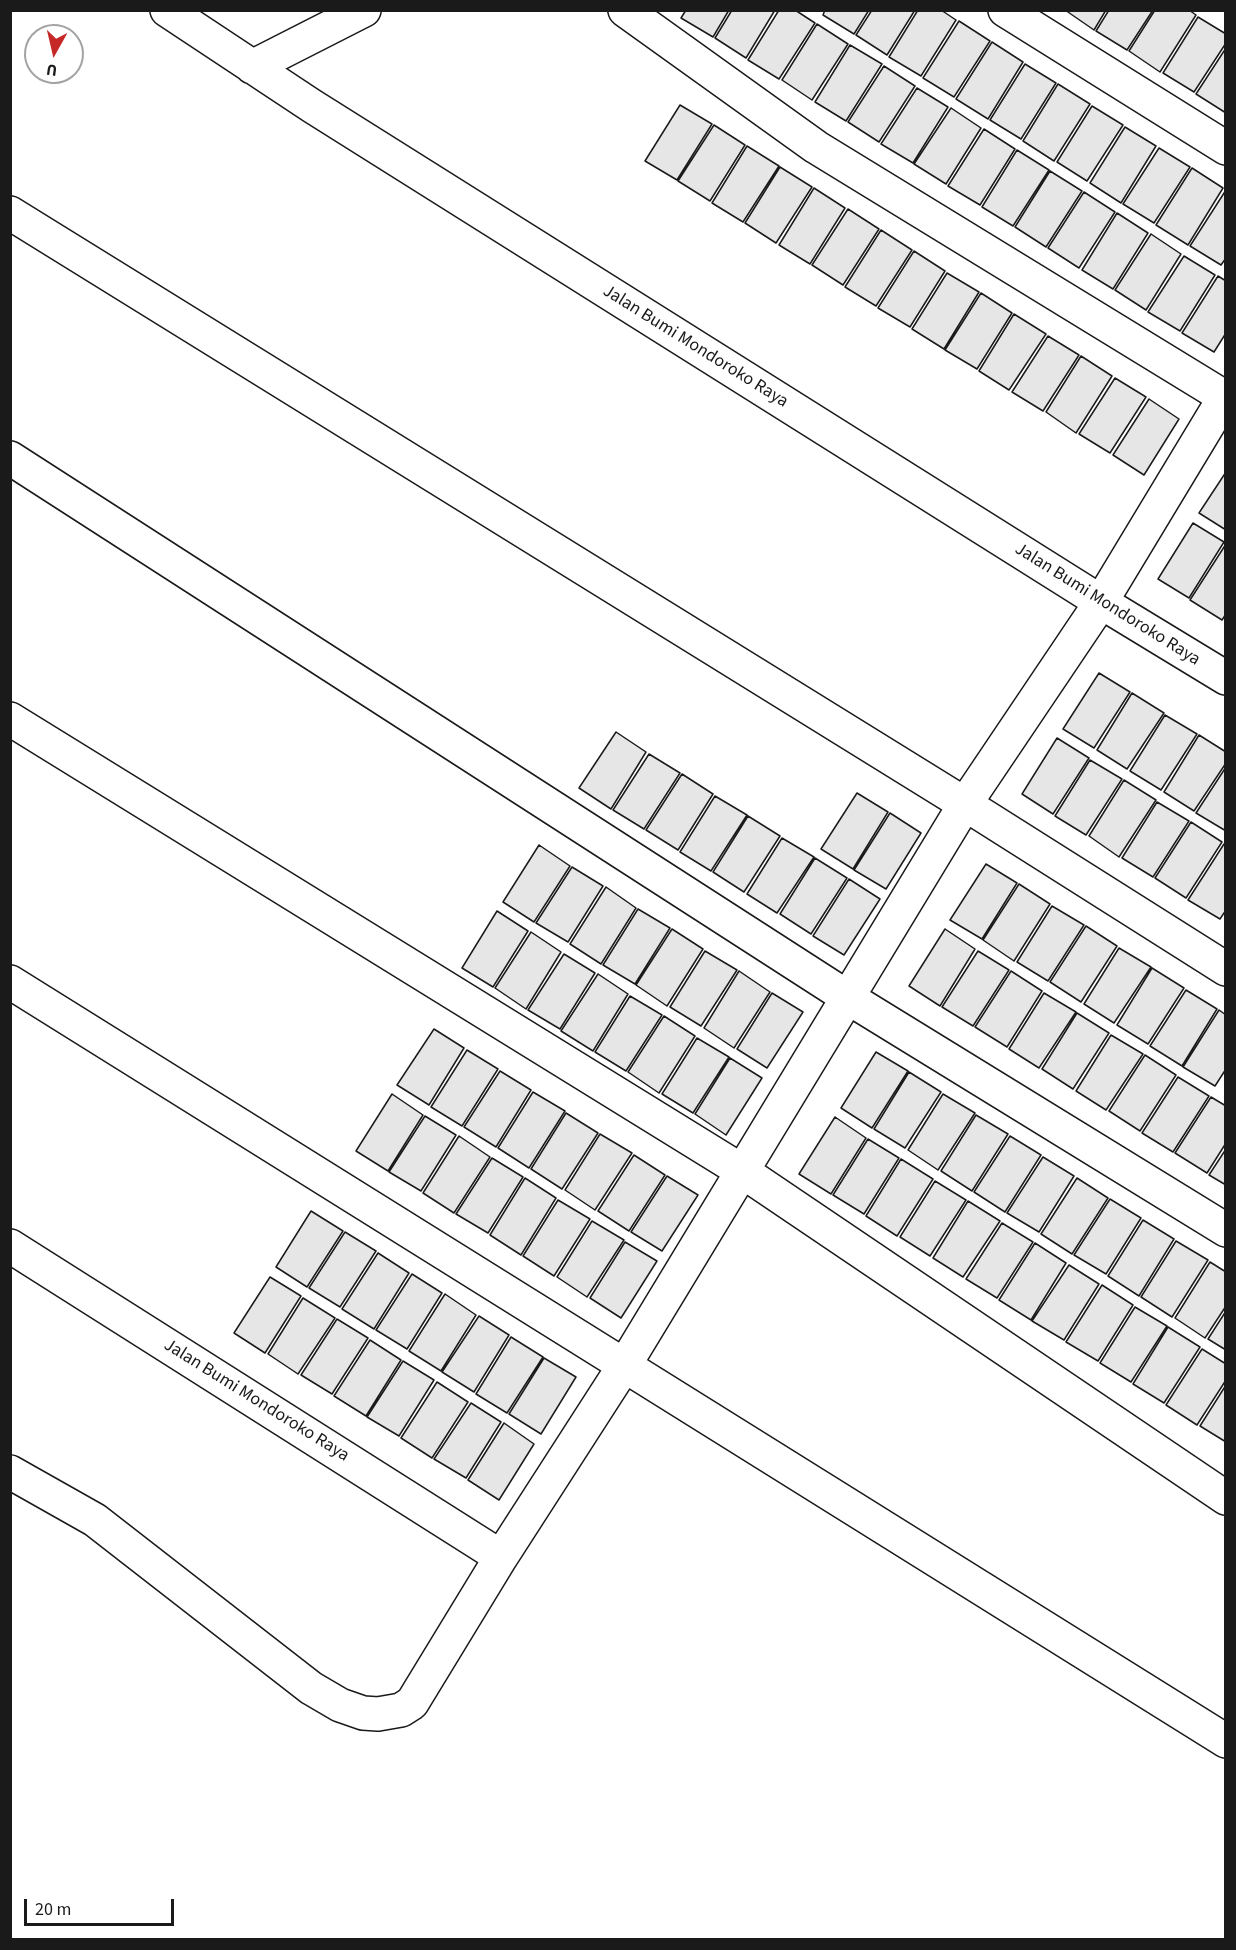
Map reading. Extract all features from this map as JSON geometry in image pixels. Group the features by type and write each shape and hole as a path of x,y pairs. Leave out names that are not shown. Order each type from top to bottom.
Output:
{"street":[{"name":"Jalan Bumi Mondoroko Raya","path":"167,10 252,67 1101,602 1226,678"},
{"path":"252,67 364,10"},
{"path":"10,1472 95,1520 311,1688 340,1705 363,1713 378,1714 402,1710 412,1703 501,1557 624,1366 965,804 1101,602 1225,397 816,147 625,10"},
{"path":"1005,10 1226,148"},
{"path":"10,213 965,804 1226,969"},
{"path":"10,458 847,997 1226,1230"},
{"path":"10,719 742,1171 1226,1498"},
{"path":"10,982 624,1366 1222,1733"},
{"name":"Jalan Bumi Mondoroko Raya","path":"10,1246 501,1557"}],"building":[{"path":"686,10 729,10 713,37 681,18"},
{"path":"732,10 775,10 746,58 715,38"},
{"path":"779,10 795,10 815,23 779,79 748,60"},
{"path":"825,10 869,10 854,34 823,15"},
{"path":"872,10 915,10 887,55 856,35"},
{"path":"918,10 941,10 956,20 921,76 889,57"},
{"path":"1065,10 1106,10 1094,30"},
{"path":"1109,10 1153,10 1127,50 1096,31"},
{"path":"1155,10 1189,10 1196,15 1160,72 1129,51"},
{"path":"1198,17 1226,34 1226,43 1194,92 1163,73"},
{"path":"959,21 990,41 954,97 923,78"},
{"path":"817,24 848,44 812,100 782,80"},
{"path":"992,42 1023,62 988,119 956,99"},
{"path":"850,45 882,64 846,121 815,102"},
{"path":"1226,48 1226,113 1196,94"},
{"path":"1025,64 1056,83 1021,139 990,120"},
{"path":"884,66 915,86 879,142 848,122"},
{"path":"1058,84 1090,104 1054,161 1023,141"},
{"path":"917,88 948,107 913,163 881,144"},
{"path":"680,105 712,124 677,180 645,161"},
{"path":"1092,106 1123,125 1087,181 1057,162"},
{"path":"951,108 981,128 946,184 914,164"},
{"path":"714,125 745,145 710,201 678,181"},
{"path":"1125,127 1156,146 1121,203 1090,183"},
{"path":"984,129 1015,149 980,205 948,186"},
{"path":"747,146 779,166 743,222 712,203"},
{"path":"1159,148 1190,167 1154,223 1123,204"},
{"path":"1017,150 1049,170 1013,226 982,207"},
{"path":"780,167 812,187 776,243 745,223"},
{"path":"1192,168 1223,188 1188,245 1156,225"},
{"path":"1050,171 1082,191 1046,247 1015,227"},
{"path":"814,188 845,208 810,264 779,245"},
{"path":"1226,190 1226,258 1221,265 1190,246"},
{"path":"1084,192 1115,212 1079,268 1048,248"},
{"path":"848,209 879,229 843,285 812,265"},
{"path":"1117,213 1148,233 1113,289 1082,270"},
{"path":"881,230 912,250 876,306 845,287"},
{"path":"1151,234 1181,254 1146,310 1115,290"},
{"path":"914,251 945,271 910,327 878,308"},
{"path":"1184,256 1215,275 1180,331 1148,312"},
{"path":"947,273 979,292 944,349 912,329"},
{"path":"1218,276 1226,281 1226,333 1214,352 1182,333"},
{"path":"981,293 1012,313 977,369 945,350"},
{"path":"1014,314 1046,334 1009,390 979,371"},
{"path":"1048,336 1079,355 1043,411 1012,392"},
{"path":"1081,356 1112,376 1076,433 1046,412"},
{"path":"1115,378 1146,397 1110,453 1079,434"},
{"path":"1149,399 1179,419 1144,475 1113,455"},
{"path":"1226,472 1226,530 1199,513"},
{"path":"1193,523 1224,542 1189,598 1158,579"},
{"path":"1226,544 1226,614 1222,620 1190,600"},
{"path":"1099,673 1130,692 1094,748 1063,729"},
{"path":"1132,693 1164,713 1127,769 1097,750"},
{"path":"1165,715 1197,734 1161,790 1130,771"},
{"path":"616,732 646,752 611,809 579,788"},
{"path":"1199,735 1226,752 1226,763 1194,811 1164,792"},
{"path":"1057,738 1089,758 1053,814 1022,794"},
{"path":"649,754 680,773 644,829 613,810"},
{"path":"1090,760 1122,779 1086,835 1055,816"},
{"path":"1226,767 1226,831 1196,813"},
{"path":"682,774 713,794 678,850 646,830"},
{"path":"1124,780 1156,800 1119,857 1089,836"},
{"path":"857,793 888,812 853,869 821,849"},
{"path":"715,796 747,815 711,871 680,852"},
{"path":"1157,802 1189,821 1153,877 1122,858"},
{"path":"890,813 921,833 886,889 854,870"},
{"path":"748,816 780,836 744,892 713,872"},
{"path":"1191,822 1222,842 1186,898 1155,878"},
{"path":"782,838 814,857 777,913 747,894"},
{"path":"1224,844 1226,845 1226,910 1220,919 1188,900"},
{"path":"539,845 570,866 534,922 503,902"},
{"path":"815,858 847,878 811,934 780,914"},
{"path":"986,864 1017,883 982,939 950,920"},
{"path":"572,867 603,886 568,942 536,923"},
{"path":"849,879 880,899 844,955 813,936"},
{"path":"1019,884 1050,904 1014,961 983,940"},
{"path":"606,887 636,908 601,964 570,944"},
{"path":"1052,906 1084,925 1048,981 1017,962"},
{"path":"638,909 670,928 635,984 603,965"},
{"path":"497,911 528,931 493,987 462,968"},
{"path":"1086,926 1117,946 1081,1002 1050,982"},
{"path":"672,929 703,949 667,1006 636,985"},
{"path":"945,929 975,949 940,1006 909,986"},
{"path":"531,932 561,952 526,1009 495,988"},
{"path":"1119,948 1151,967 1114,1023 1084,1004"},
{"path":"705,951 737,970 701,1026 670,1007"},
{"path":"978,951 1009,970 973,1026 942,1007"},
{"path":"564,954 595,973 560,1029 528,1010"},
{"path":"1152,968 1184,988 1148,1044 1117,1025"},
{"path":"739,971 770,992 734,1048 704,1028"},
{"path":"1011,971 1042,991 1007,1047 975,1027"},
{"path":"598,974 628,994 593,1051 561,1031"},
{"path":"1186,990 1217,1009 1182,1066 1150,1046"},
{"path":"772,993 803,1012 767,1068 737,1049"},
{"path":"1044,993 1076,1012 1039,1068 1009,1049"},
{"path":"630,996 662,1015 626,1071 595,1052"},
{"path":"1219,1010 1226,1015 1226,1069 1215,1086 1183,1067"},
{"path":"1077,1013 1109,1033 1073,1089 1042,1069"},
{"path":"664,1016 695,1036 659,1093 628,1072"},
{"path":"434,1029 464,1048 429,1105 397,1085"},
{"path":"1111,1035 1143,1054 1106,1110 1076,1091"},
{"path":"697,1038 729,1057 693,1113 662,1094"},
{"path":"467,1050 498,1069 462,1126 431,1107"},
{"path":"876,1052 908,1071 872,1128 841,1108"},
{"path":"1145,1055 1176,1075 1140,1131 1109,1111"},
{"path":"730,1058 762,1078 726,1135 695,1114"},
{"path":"500,1071 531,1090 496,1147 464,1127"},
{"path":"909,1072 941,1092 905,1148 874,1129"},
{"path":"1178,1077 1209,1096 1173,1152 1142,1133"},
{"path":"533,1092 565,1111 529,1168 498,1148"},
{"path":"392,1094 423,1115 388,1171 356,1151"},
{"path":"943,1094 975,1113 938,1170 908,1150"},
{"path":"1211,1097 1226,1106 1226,1143 1207,1173 1175,1153"},
{"path":"566,1113 598,1133 562,1189 531,1169"},
{"path":"976,1115 1008,1134 972,1191 941,1171"},
{"path":"425,1116 456,1135 421,1191 389,1172"},
{"path":"835,1117 866,1138 831,1194 799,1174"},
{"path":"600,1134 632,1153 595,1210 565,1190"},
{"path":"459,1136 490,1157 454,1213 423,1193"},
{"path":"1010,1136 1041,1155 1005,1212 974,1192"},
{"path":"868,1139 899,1158 864,1214 833,1195"},
{"path":"1226,1149 1226,1185 1209,1175"},
{"path":"634,1155 665,1175 629,1231 598,1211"},
{"path":"1043,1157 1074,1176 1039,1232 1007,1213"},
{"path":"492,1158 523,1177 488,1233 456,1214"},
{"path":"901,1159 933,1179 897,1236 866,1216"},
{"path":"667,1176 698,1195 662,1251 631,1232"},
{"path":"525,1178 556,1198 521,1255 490,1235"},
{"path":"1077,1178 1108,1198 1072,1254 1041,1234"},
{"path":"935,1181 966,1200 930,1256 900,1237"},
{"path":"1110,1199 1141,1218 1106,1274 1074,1255"},
{"path":"558,1200 590,1219 554,1276 523,1256"},
{"path":"968,1201 1000,1221 963,1277 933,1258"},
{"path":"311,1211 343,1231 307,1287 276,1267"},
{"path":"1143,1220 1174,1239 1139,1296 1108,1276"},
{"path":"592,1221 624,1240 587,1297 557,1277"},
{"path":"1002,1223 1033,1242 997,1298 966,1279"},
{"path":"345,1232 376,1251 340,1307 309,1288"},
{"path":"1176,1241 1208,1260 1172,1317 1141,1297"},
{"path":"625,1242 657,1261 621,1318 590,1298"},
{"path":"1035,1243 1066,1263 1031,1320 999,1300"},
{"path":"378,1253 409,1273 374,1329 342,1309"},
{"path":"1210,1262 1226,1272 1226,1306 1205,1338 1175,1318"},
{"path":"1069,1265 1099,1284 1064,1340 1032,1321"},
{"path":"412,1274 442,1293 407,1349 376,1330"},
{"path":"270,1277 301,1296 265,1353 234,1333"},
{"path":"1102,1285 1133,1305 1098,1361 1066,1342"},
{"path":"445,1294 476,1315 441,1371 409,1351"},
{"path":"303,1298 335,1318 298,1374 268,1354"},
{"path":"1135,1307 1167,1326 1131,1382 1100,1363"},
{"path":"1226,1311 1226,1350 1208,1339"},
{"path":"479,1316 509,1335 474,1392 442,1372"},
{"path":"337,1319 368,1338 332,1394 301,1375"},
{"path":"1168,1327 1200,1347 1164,1403 1133,1384"},
{"path":"511,1337 543,1357 507,1413 476,1394"},
{"path":"370,1340 401,1360 366,1416 334,1396"},
{"path":"1202,1349 1226,1364 1226,1380 1197,1425 1166,1405"},
{"path":"544,1358 576,1377 541,1434 509,1414"},
{"path":"403,1361 434,1380 399,1436 367,1417"},
{"path":"437,1382 468,1402 432,1458 401,1438"},
{"path":"1226,1385 1226,1442 1200,1426"},
{"path":"471,1403 501,1422 466,1478 434,1459"},
{"path":"504,1423 534,1444 499,1500 468,1480"}]}
